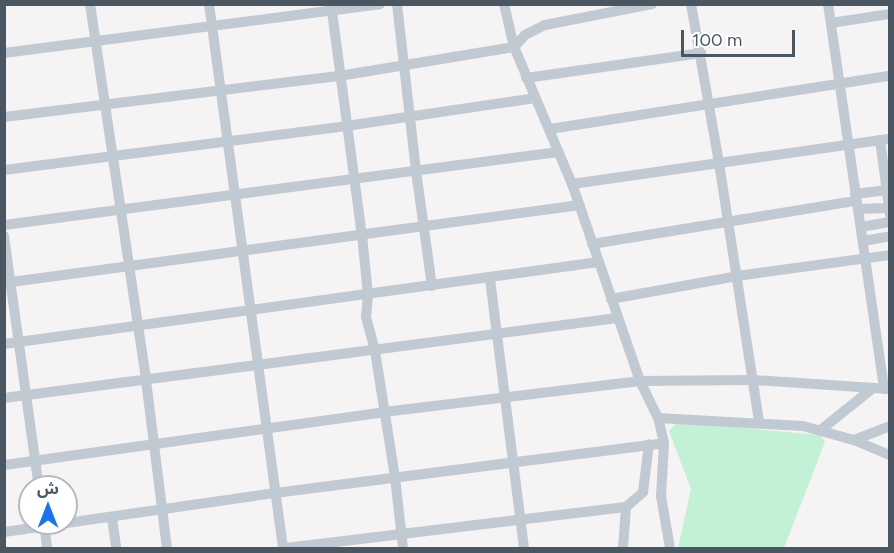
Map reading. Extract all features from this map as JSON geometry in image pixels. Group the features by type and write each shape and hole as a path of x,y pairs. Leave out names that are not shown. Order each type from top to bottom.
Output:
{"street":[{"path":"90,4 136,326 146,380 167,549"},
{"path":"209,4 274,493 284,549 520,518 626,507 643,492 649,444"},
{"path":"4,53 331,8 380,4"},
{"path":"397,4 432,286"},
{"path":"504,4 514,47 572,184 640,381 658,418 664,443 661,496 670,549"},
{"path":"4,117 339,75 514,47 533,29 622,7 652,4"},
{"path":"691,4 701,53 759,423"},
{"path":"828,4 882,388"},
{"path":"331,8 362,235 368,295 366,317 375,351 395,477 403,549"},
{"path":"831,23 890,14"},
{"path":"526,78 701,53"},
{"path":"550,129 890,76"},
{"path":"4,170 346,126 535,98"},
{"path":"572,184 885,140 889,211 856,202"},
{"path":"4,225 558,152"},
{"path":"592,243 856,202 887,191"},
{"path":"8,283 580,205"},
{"path":"861,227 890,222"},
{"path":"4,236 8,283 20,342 37,475"},
{"path":"863,241 890,236"},
{"path":"611,299 736,276 890,255"},
{"path":"4,344 490,279 598,262"},
{"path":"490,279 524,549"},
{"path":"4,398 617,318"},
{"path":"4,465 384,412 640,381 753,380 882,388"},
{"path":"822,429 882,388"},
{"path":"658,418 822,429 890,455"},
{"path":"854,440 890,426"},
{"path":"78,522 274,493 664,443"},
{"path":"624,549 626,507"},
{"path":"112,518 116,549"}],"green space":[{"path":"677,422 820,435 825,442 784,548 678,548 691,489 669,431"}]}
